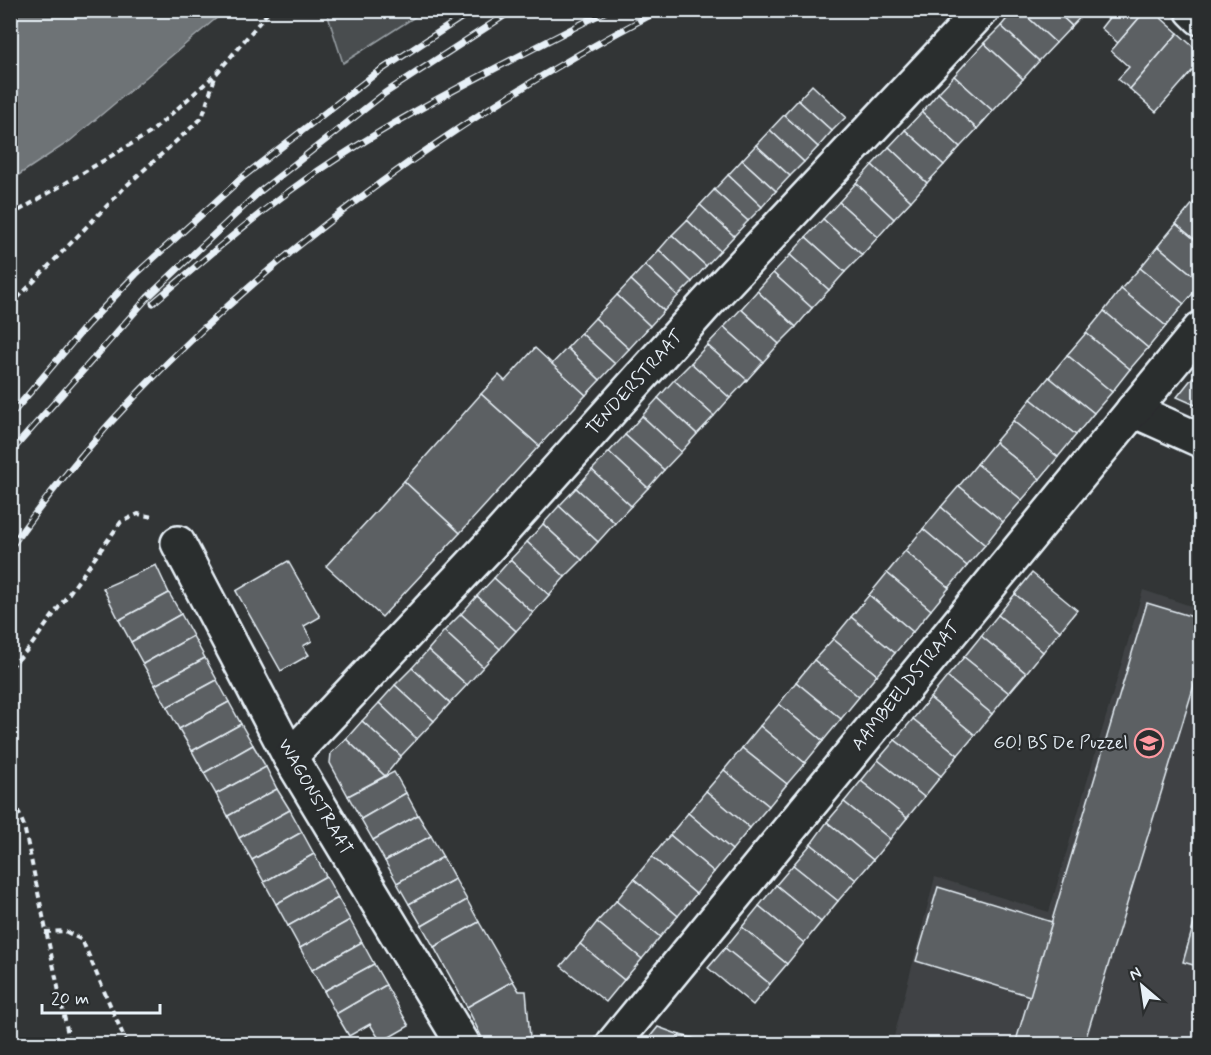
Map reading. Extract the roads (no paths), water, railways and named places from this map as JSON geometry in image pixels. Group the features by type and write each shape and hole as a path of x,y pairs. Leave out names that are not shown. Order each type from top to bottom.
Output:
{"street":[{"name":"TENDERSTRAAT","path":"290,757 491,544 707,303 982,10"},
{"path":"1192,10 1200,18"},
{"name":"AAMBEELDSTRAAT","path":"613,1044 1200,329"},
{"path":"1132,410 1200,440"},
{"name":"WAGONSTRAAT","path":"178,543 290,757 463,1044"}],"railway":[{"path":"10,416 87,325 136,274 244,176 375,74 473,10"},
{"path":"10,453 148,297 258,193 385,93 513,10"},
{"path":"153,303 256,217 328,164 446,94 608,10"},
{"path":"10,548 73,465 144,387 221,312 304,242 390,176 479,116 569,60 660,10"}],"place":[{"name":"GO! BS De Puzzel","path":"1149,743"}]}
